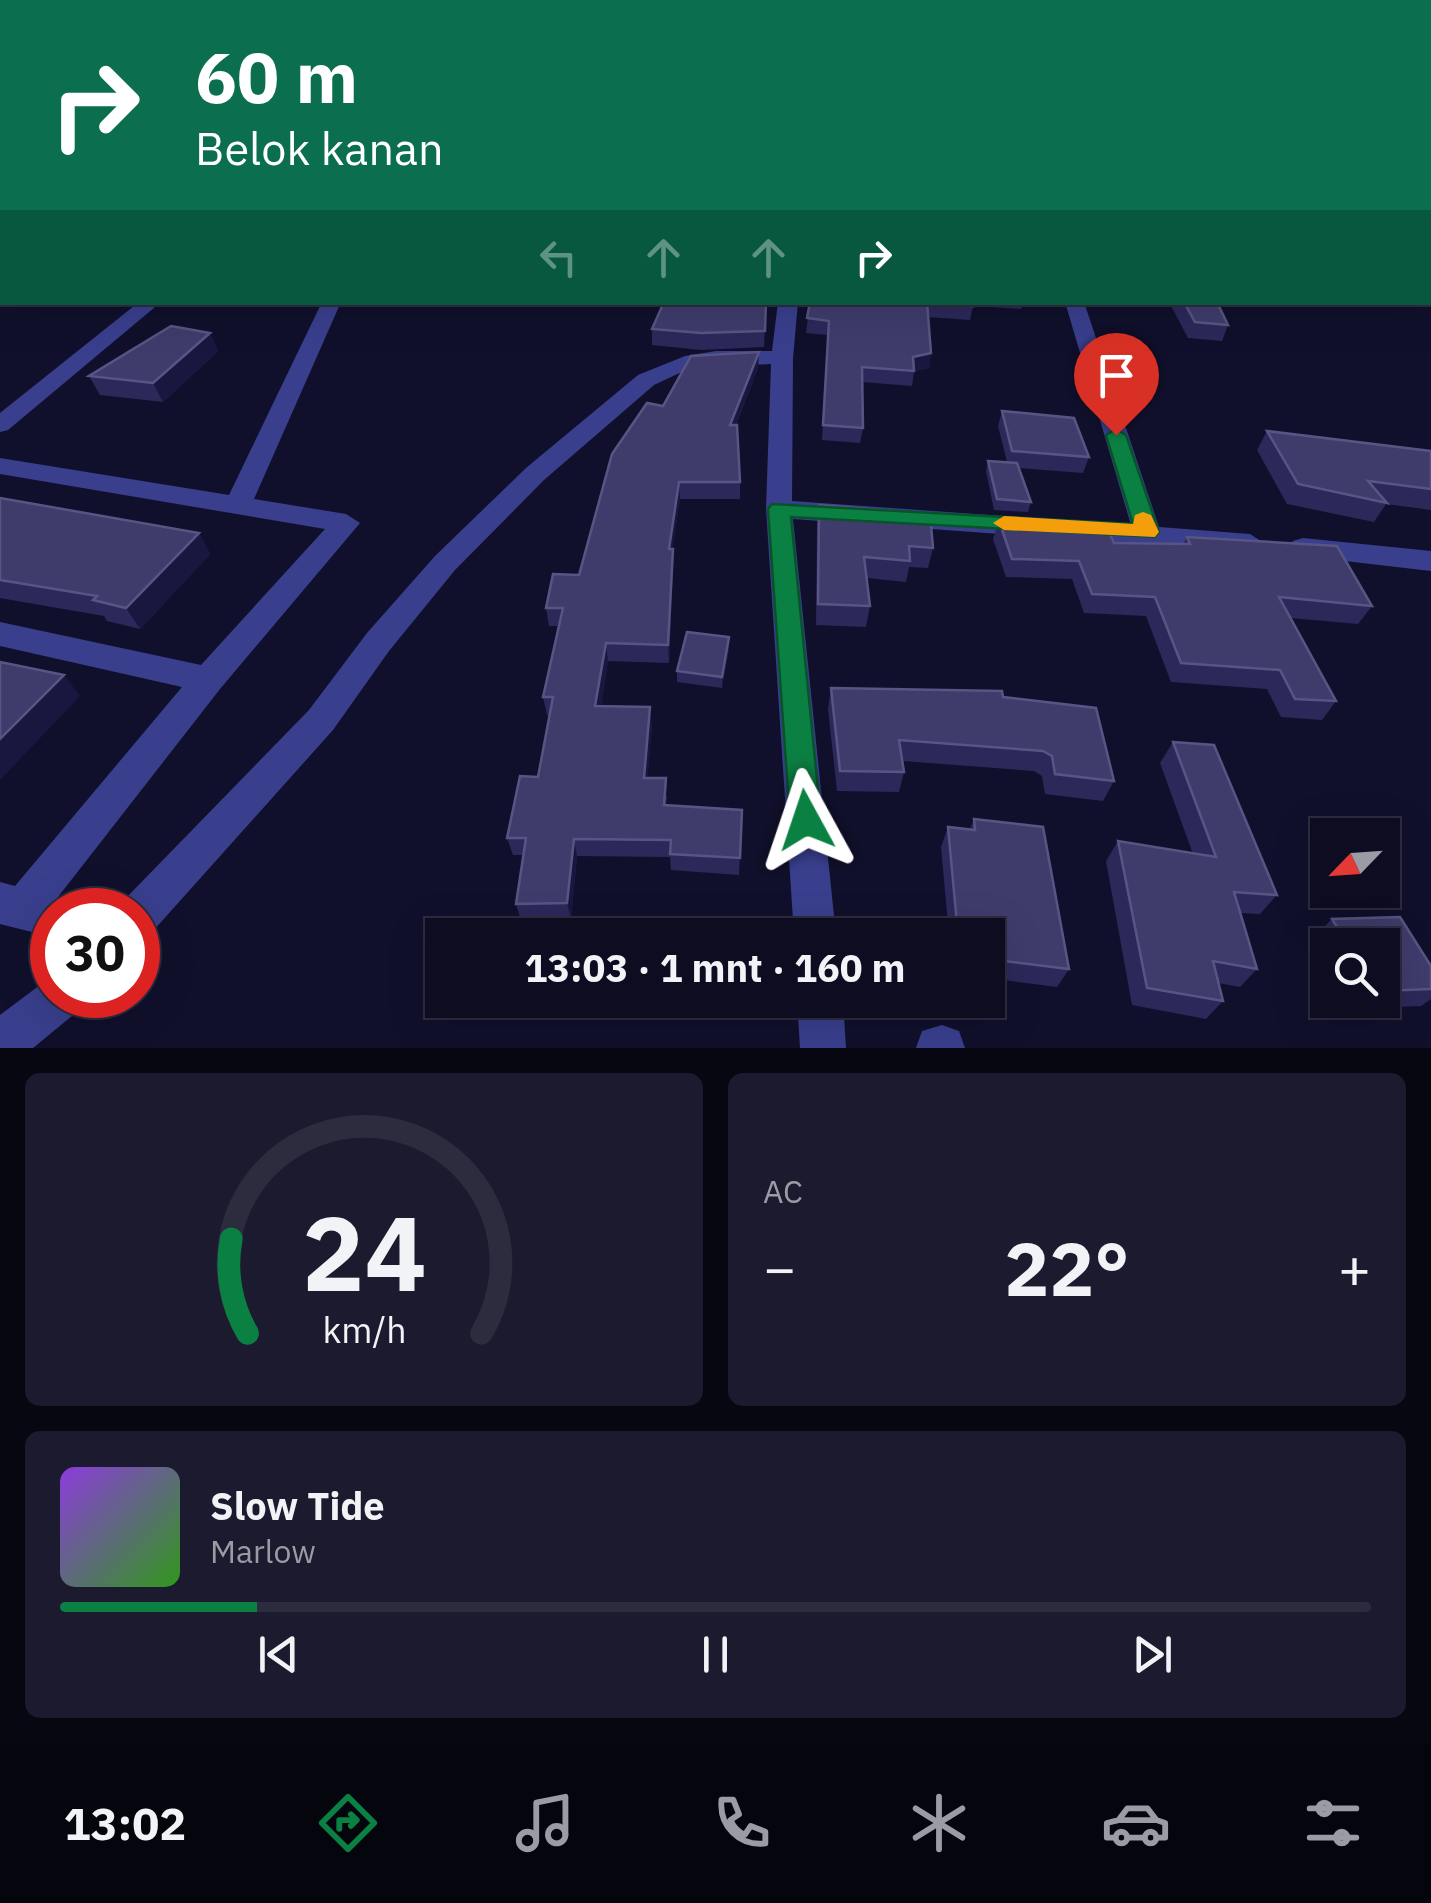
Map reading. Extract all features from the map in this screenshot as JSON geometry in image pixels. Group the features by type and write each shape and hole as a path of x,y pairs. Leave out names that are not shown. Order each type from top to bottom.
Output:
{"street":[{"path":"0,425 148,305"},
{"path":"239,503 331,305"},
{"path":"788,305 782,358 780,509 814,918"},
{"path":"1075,305 1147,532"},
{"path":"160,892 321,720 378,642 445,562 535,474 646,380 685,362 716,357 782,358"},
{"path":"0,466 346,522 208,680 25,909"},
{"path":"780,509 1147,532 1431,562"},
{"path":"0,634 208,680"},
{"path":"0,1045 33,1018"},
{"path":"821,1018 822,1048"}],"building":[{"path":"663,305 766,305 765,331 701,333 652,329"},
{"path":"809,305 927,305 931,353 913,357 914,371 862,367 863,428 823,425 829,321 807,318"},
{"path":"1186,305 1218,305 1228,325 1195,322"},
{"path":"171,326 210,333 153,383 89,376"},
{"path":"759,352 730,425 737,425 740,482 679,482 669,549 673,549 668,645 606,643 595,706 650,707 644,778 666,778 664,805 742,810 740,858 670,854 671,840 574,839 567,903 516,904 526,838 507,838 520,776 538,777 553,697 543,697 563,608 546,608 553,574 579,575 612,454 647,403 663,406 691,356"},
{"path":"1002,411 1074,418 1089,457 1012,451"},
{"path":"1267,431 1431,451 1431,489 1368,481 1387,503 1298,484"},
{"path":"988,461 1017,463 1031,502 997,499"},
{"path":"0,498 199,533 126,608 93,600 97,596 0,580"},
{"path":"819,505 930,514 933,548 909,546 910,561 864,557 870,606 818,604"},
{"path":"1043,520 1047,531 1110,534 1114,543 1190,544 1187,537 1337,546 1372,606 1279,597 1336,701 1295,699 1280,670 1181,663 1155,597 1092,594 1079,561 1012,559 999,521"},
{"path":"687,632 729,637 722,677 677,671"},
{"path":"0,662 64,675 0,739"},
{"path":"831,688 1002,691 1003,697 1096,708 1114,781 1055,774 1052,756 1043,751 899,740 904,772 840,771"},
{"path":"1173,742 1214,745 1277,895 1234,892 1257,969 1213,961 1223,1001 1147,988 1118,841 1216,857"},
{"path":"974,819 1043,827 1069,969 1005,961 1005,918 956,918 948,827 975,830"},
{"path":"1400,917 1431,966 1431,989 1400,990 1400,928 1338,928 1332,919"}],"slow traffic":[{"path":"1004,523 1147,532 1143,520"}],"route":[{"path":"806,820 780,509 1147,532 1116,435"}]}
